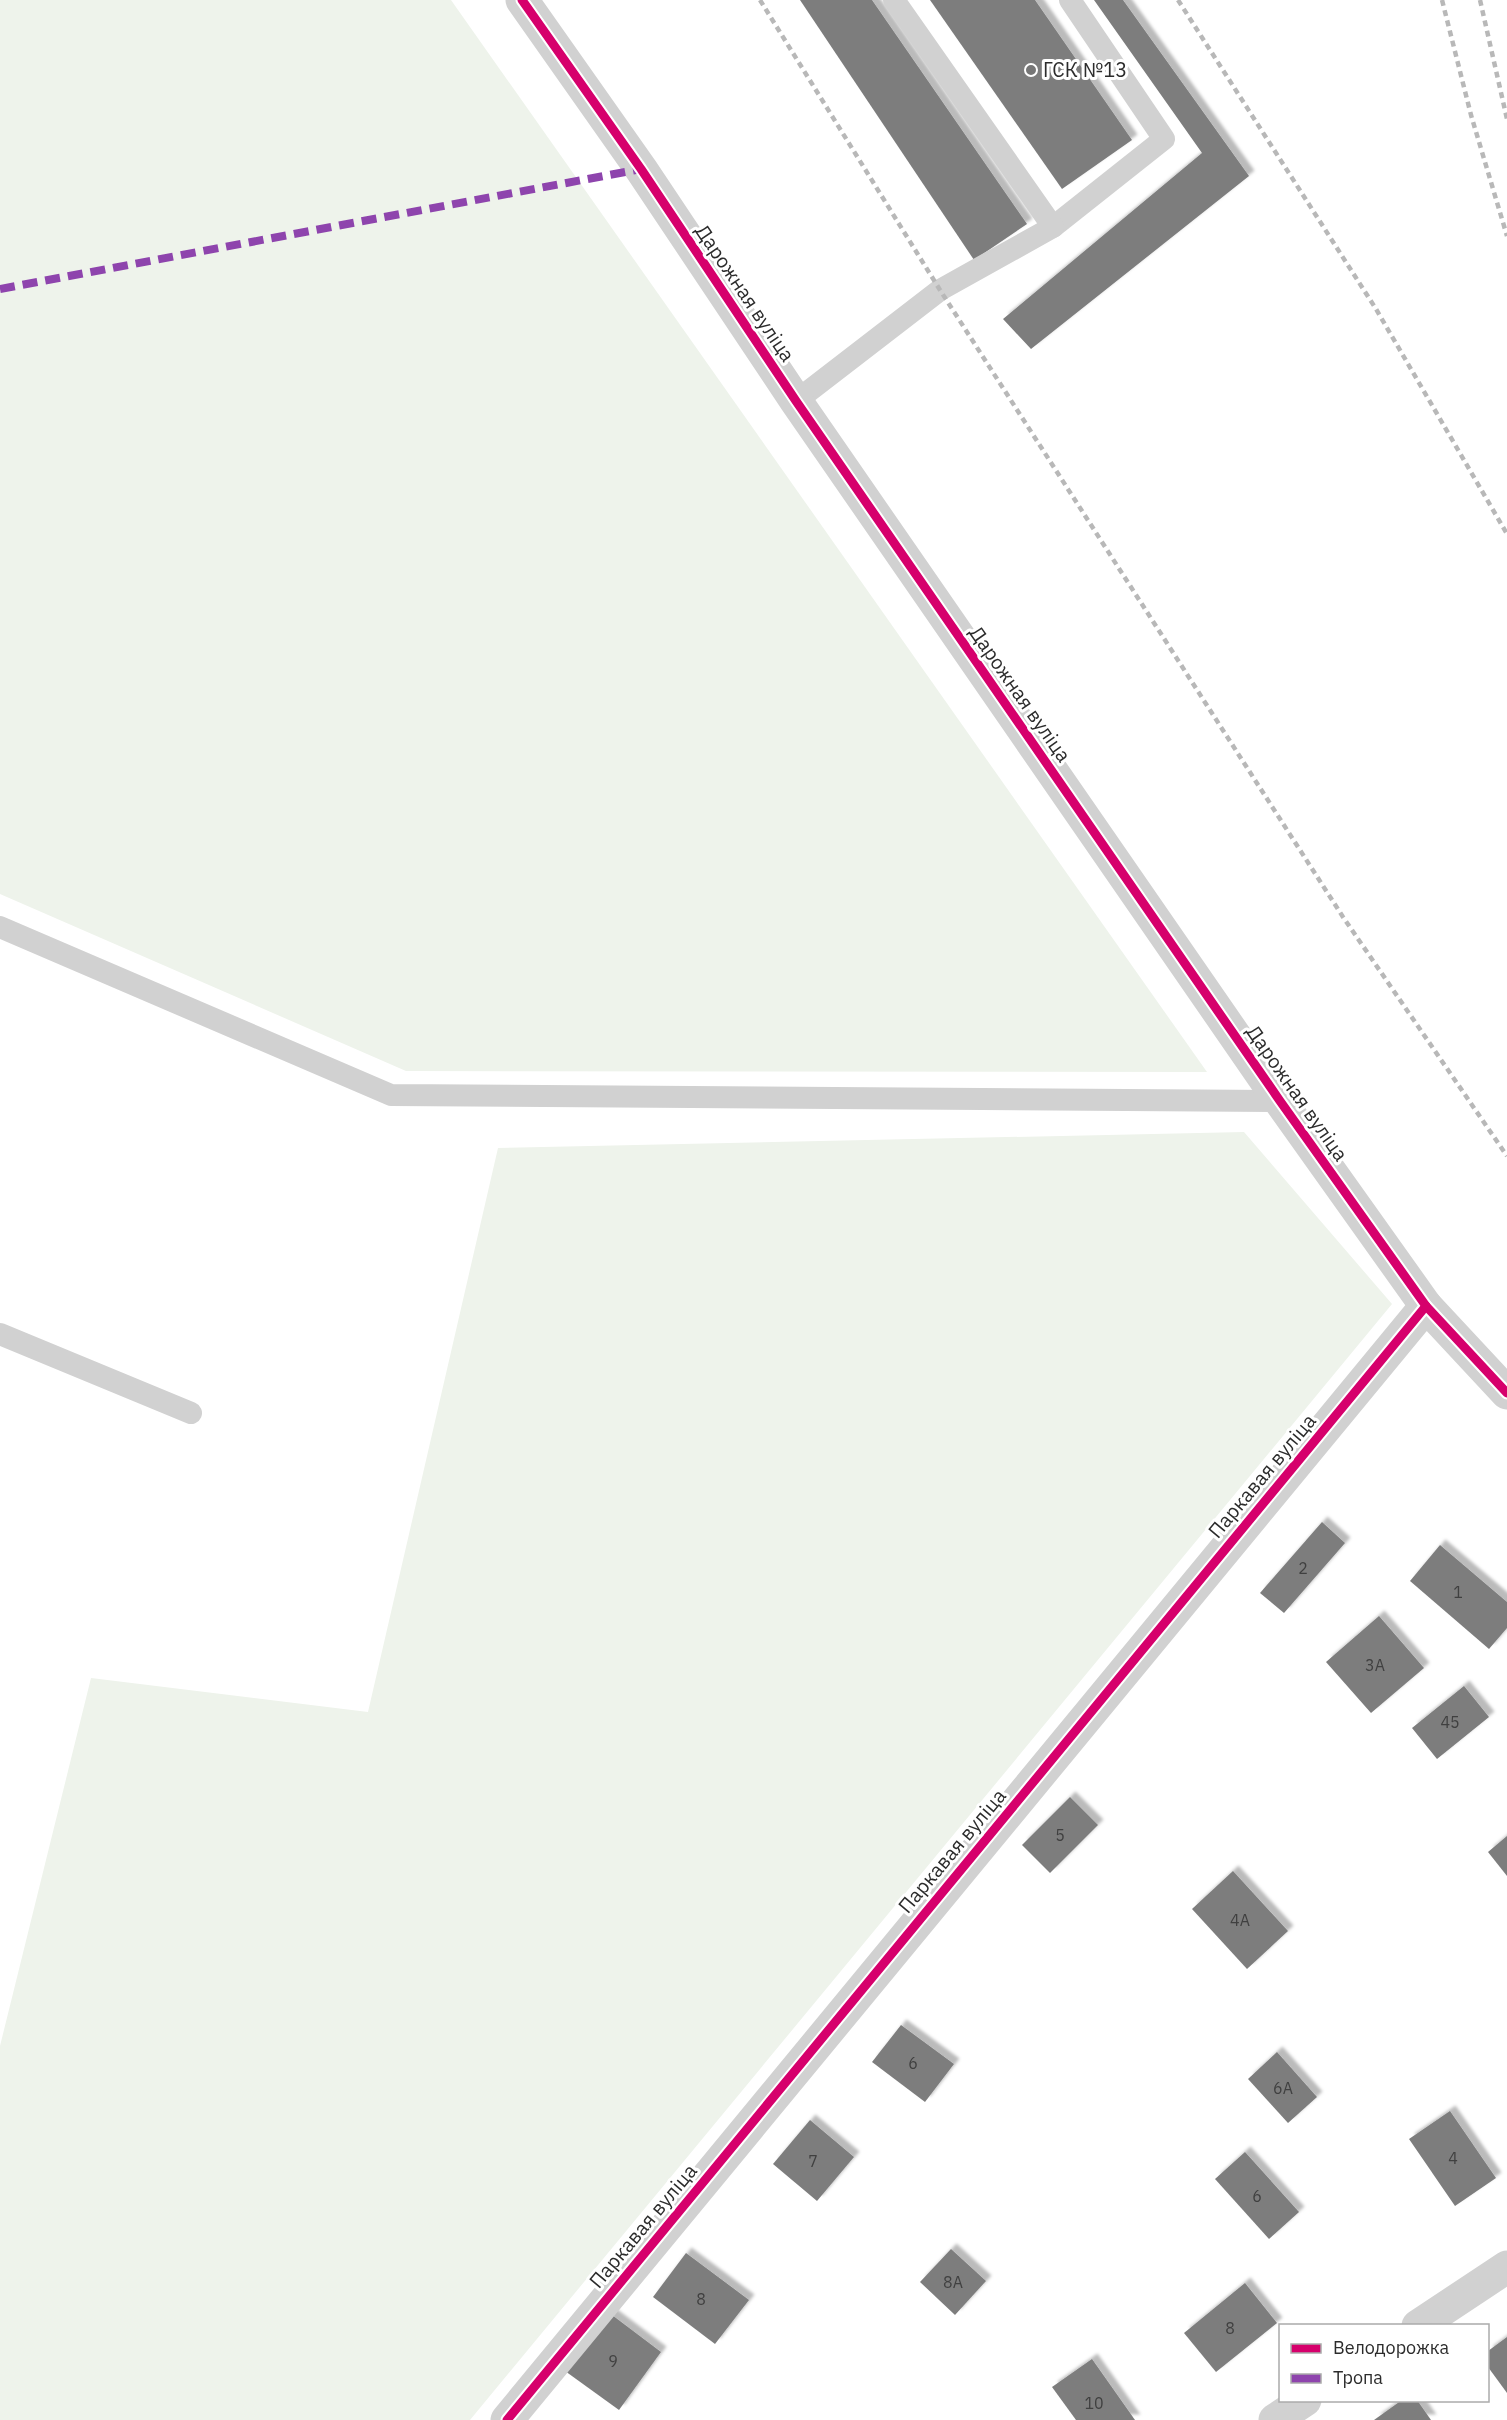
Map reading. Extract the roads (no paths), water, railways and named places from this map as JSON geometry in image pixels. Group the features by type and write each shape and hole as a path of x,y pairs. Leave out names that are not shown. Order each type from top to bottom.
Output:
{"street":[{"name":"Дарожная вуліца","path":"522,0 641,169 796,401 1280,1101 1426,1306 1507,1393"},
{"name":"Паркавая вуліца","path":"507,2420 1426,1306"},
{"path":"1420,2324 1507,2267"},
{"path":"1275,2420 1302,2402"}],"lane":[{"path":"894,0 1053,227"},
{"path":"796,401 940,291 1053,227 1164,139 1070,0"},
{"path":"0,927 391,1095 1280,1101"},
{"path":"0,1334 191,1413"}],"railway":[{"path":"760,0 940,290 1343,917 1507,1156"},
{"path":"1178,0 1376,309 1507,534"},
{"path":"1442,0 1471,115 1507,236"},
{"path":"1480,0 1507,119"}],"place":[{"name":"ГСК №13","path":"1031,70"}]}
